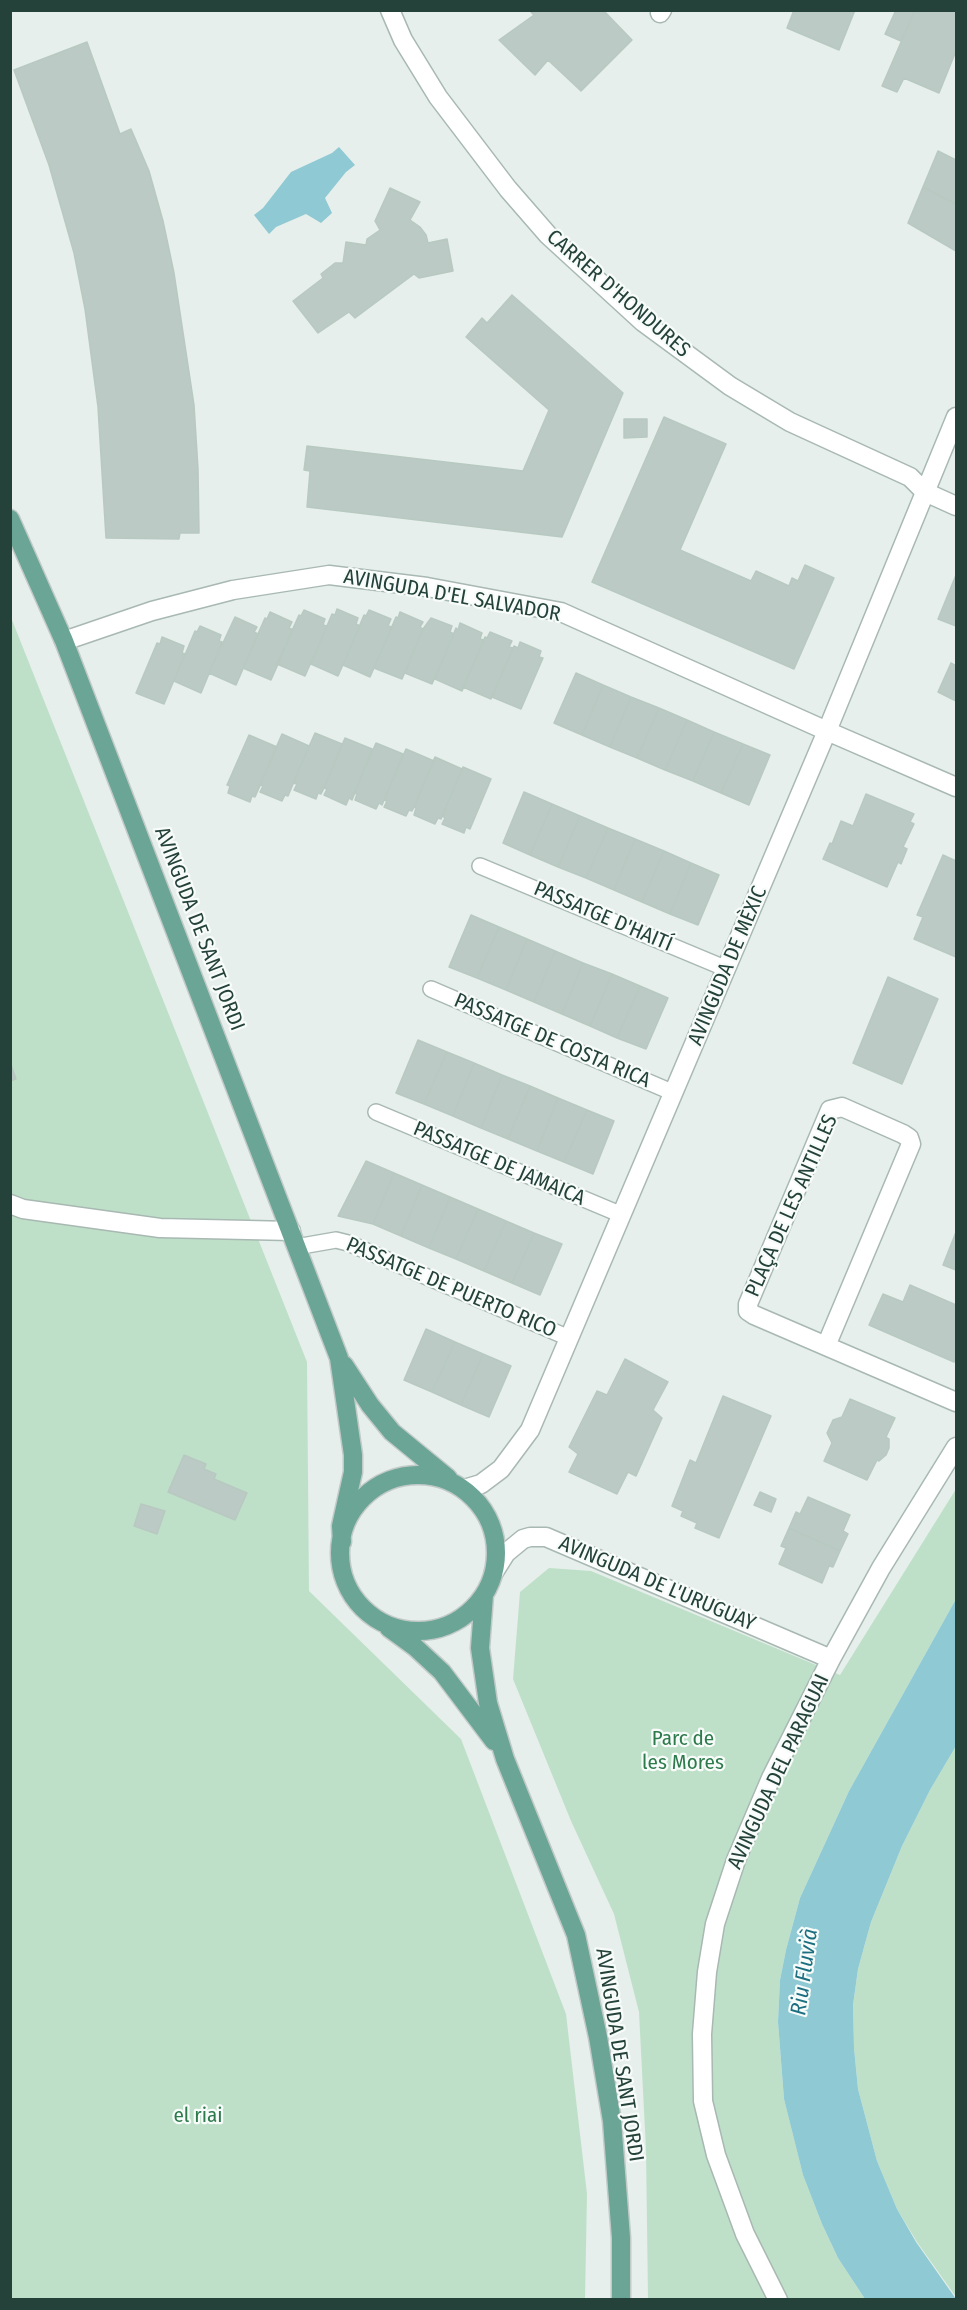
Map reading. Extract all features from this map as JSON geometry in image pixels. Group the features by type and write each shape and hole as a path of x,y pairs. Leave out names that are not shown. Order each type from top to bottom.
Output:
{"main road":[{"name":"AVINGUDA DE SANT JORDI","path":"10,519 64,641 339,1358 353,1455 353,1472 343,1516 342,1542"},
{"name":"AVINGUDA DE SANT JORDI","path":"339,1358 370,1405 392,1432 474,1497 489,1520 496,1546 494,1572"},
{"path":"460,1487 436,1476 416,1474 402,1476 373,1489 350,1515 342,1534 342,1570 346,1583 363,1608 375,1618 400,1629 427,1630 459,1620 484,1595 494,1572"},
{"name":"AVINGUDA DE SANT JORDI","path":"484,1595 480,1648 484,1683 496,1734 576,1935 598,2037 612,2121 621,2238 621,2300"},
{"name":"AVINGUDA DE SANT JORDI","path":"375,1618 414,1647 442,1672 468,1704 505,1759"}],"street":[{"name":"CARRER D'HONDURES","path":"390,10 403,40 438,97 508,189 549,234 609,292 661,336 730,386 813,434 910,477 925,492 957,506"},
{"name":"AVINGUDA DE MÈXIC","path":"460,1487 482,1484 490,1478 501,1469 530,1430 727,969 957,417"},
{"name":"AVINGUDA D'EL SALVADOR","path":"64,641 152,610 234,590 330,575 427,587 561,612 957,787"},
{"name":"PLAÇA DE LES ANTILLES","path":"842,1107 903,1134 909,1138 911,1144 909,1154 826,1346 754,1315 748,1311 748,1304 830,1110 842,1107"},
{"path":"10,1204 23,1209 159,1228 294,1239"},
{"path":"826,1346 957,1402"},
{"name":"AVINGUDA DEL PARAGUAI","path":"778,2300 745,2234 716,2155 703,2101 702,2034 707,1972 715,1924 736,1860 771,1778 831,1659 881,1568 957,1447"},
{"name":"AVINGUDA DE L'URUGUAY","path":"494,1572 506,1553 523,1539 530,1536 546,1537 831,1659"}],"lane":[{"name":"PASSATGE D'HAITÍ","path":"480,866 727,969"},
{"name":"PASSATGE DE COSTA RICA","path":"431,989 674,1094"},
{"name":"PASSATGE DE JAMAICA","path":"376,1112 622,1215"},
{"name":"PASSATGE DE PUERTO RICO","path":"294,1239 336,1240 348,1243 569,1338"}],"green space":[{"name":"el riai","path":"10,615 307,1362 309,1591 461,1739 566,2014 587,2194 585,2299 11,2299"},
{"name":"Parc de les Mores","path":"956,1489 956,1599 849,1791 800,1898 780,1980 778,2022 784,2099 803,2175 838,2258 865,2299 648,2299 646,2150 639,2012 614,1914 571,1821 513,1679 520,1592 549,1568 591,1571 840,1675"},
{"path":"956,1746 956,2297 897,2209 877,2161 858,2089 853,2005 858,1969 871,1922 902,1846 930,1790"}],"water":[{"path":"339,147 355,165 346,172 325,198 332,213 321,223 306,214 276,227 269,234 254,215 263,208 291,172 332,153"},
{"name":"Riu Fluvià","path":"956,1599 956,1746 930,1790 902,1846 871,1922 858,1969 853,2005 858,2089 877,2161 897,2209 916,2242 956,2299 865,2299 838,2258 803,2175 784,2099 778,2022 780,1980 800,1898 849,1791"}],"building":[{"path":"532,10 603,10 632,40 581,91 548,60 535,75 499,40 534,15"},
{"path":"794,10 855,10 839,50 787,28"},
{"path":"896,10 915,10 901,41 885,34"},
{"path":"915,10 956,10 956,51 939,93 904,78 897,92 882,86"},
{"path":"87,42 120,134 131,129 149,171 174,273 194,405 198,469 199,533 180,533 179,539 106,538 98,407 85,309 74,253 49,165 14,70"},
{"path":"938,151 956,160 956,204 923,187"},
{"path":"923,187 956,204 956,251 908,223"},
{"path":"390,188 420,202 410,220 420,227 428,243 447,239 453,271 419,278 414,274 355,318 349,312 318,333 293,301 323,278 321,274 335,263 343,263 346,242 366,245 367,239 380,230 375,221"},
{"path":"512,295 623,393 562,537 307,507 310,471 304,470 307,446 523,471 549,410 466,337 482,318 487,323"},
{"path":"664,417 726,444 680,550 751,581 756,571 789,586 792,578 798,581 805,565 834,578 794,669 592,582"},
{"path":"624,419 647,419 647,437 624,438"},
{"path":"956,575 956,626 938,619"},
{"path":"337,609 358,618 356,624 360,626 338,676 311,664 332,614 335,615"},
{"path":"304,610 325,619 323,625 327,626 305,676 277,664 299,615 301,616"},
{"path":"369,610 391,619 388,626 392,627 370,677 343,665 364,615 366,616"},
{"path":"270,612 292,622 289,628 293,630 271,680 243,668 265,618 267,619"},
{"path":"400,612 423,622 420,627 423,629 402,679 374,668"},
{"path":"235,617 257,627 254,632 258,634 236,685 209,673"},
{"path":"431,618 452,626 450,632 454,634 432,684 405,673 423,629"},
{"path":"460,623 482,633 480,639 484,640 462,691 435,679"},
{"path":"200,626 221,635 219,641 222,642 201,693 174,681 195,631 197,632"},
{"path":"490,632 512,641 509,647 513,648 491,699 463,687 485,637 487,638"},
{"path":"162,637 184,646 182,653 185,654 164,704 136,693 157,643 160,644"},
{"path":"520,642 541,651 539,657 543,658 521,709 492,697 514,646 518,648"},
{"path":"951,663 956,666 956,701 938,692"},
{"path":"576,673 603,685 582,735 554,723"},
{"path":"603,685 631,697 610,747 582,735"},
{"path":"631,697 659,708 637,758 610,747"},
{"path":"659,708 687,720 665,770 637,758"},
{"path":"687,720 714,732 693,781 665,770"},
{"path":"714,732 743,744 721,793 693,781"},
{"path":"315,733 342,744 324,788 321,794 318,793 316,799 294,790 297,784 293,783"},
{"path":"282,734 309,746 288,796 285,795 282,801 260,792 263,786 260,785"},
{"path":"249,735 277,747 255,797 252,796 250,802 228,793 230,786 227,785"},
{"path":"345,738 372,749 352,800 349,798 346,805 324,795 327,789 324,788"},
{"path":"376,743 403,754 382,805 379,803 376,809 355,800 357,794 354,793"},
{"path":"743,744 770,755 749,805 721,793"},
{"path":"406,749 434,761 412,811 409,810 406,816 384,807 387,801 384,800"},
{"path":"435,757 462,769 441,819 438,818 435,824 414,815 416,808 414,807"},
{"path":"463,767 491,779 470,829 466,827 464,833 442,824 445,818 442,816"},
{"path":"524,792 552,804 530,855 503,843"},
{"path":"866,794 914,814 910,822 914,824 903,847 907,849 901,864 898,862 887,887 823,859 841,821 853,826"},
{"path":"552,804 580,816 558,867 530,855"},
{"path":"580,816 608,828 586,878 558,867"},
{"path":"608,828 635,839 614,890 586,878"},
{"path":"635,839 664,851 642,902 614,890"},
{"path":"664,851 691,863 670,914 642,902"},
{"path":"943,855 956,861 956,957 914,939 923,917 917,915"},
{"path":"691,863 719,875 698,925 670,914"},
{"path":"471,915 499,927 477,978 449,967"},
{"path":"499,927 527,939 506,990 477,978"},
{"path":"527,939 555,951 534,1002 506,990"},
{"path":"555,951 583,963 562,1014 534,1002"},
{"path":"583,963 612,974 590,1026 562,1014"},
{"path":"612,974 640,986 617,1038 590,1026"},
{"path":"888,977 938,999 902,1084 853,1063"},
{"path":"640,986 668,998 646,1049 617,1038"},
{"path":"418,1040 447,1052 424,1104 396,1093"},
{"path":"447,1052 474,1063 453,1116 424,1104"},
{"path":"10,1062 16,1079 10,1081"},
{"path":"474,1063 502,1075 481,1128 453,1116"},
{"path":"502,1075 530,1086 508,1139 481,1128"},
{"path":"530,1086 558,1098 537,1151 508,1139"},
{"path":"558,1098 587,1110 564,1162 537,1151"},
{"path":"587,1110 614,1121 593,1174 564,1162"},
{"path":"366,1161 394,1173 373,1224 338,1216"},
{"path":"394,1173 422,1185 401,1236 373,1224"},
{"path":"422,1185 450,1197 429,1248 401,1236"},
{"path":"450,1197 478,1209 456,1259 429,1248"},
{"path":"478,1209 506,1221 484,1271 456,1259"},
{"path":"506,1221 534,1233 512,1283 484,1271"},
{"path":"956,1232 956,1270 943,1265"},
{"path":"534,1233 562,1244 540,1295 512,1283"},
{"path":"910,1285 956,1305 954,1362 869,1325 883,1294 903,1302"},
{"path":"426,1329 455,1342 432,1392 404,1380"},
{"path":"455,1342 483,1354 461,1405 432,1392"},
{"path":"483,1354 511,1366 489,1417 461,1405"},
{"path":"625,1359 668,1382 653,1410 662,1418 636,1476 628,1472 617,1494 569,1472 578,1454 569,1447 597,1391 607,1395"},
{"path":"723,1396 771,1416 719,1538 695,1528 697,1523 681,1516 683,1511 672,1506 690,1460 696,1463"},
{"path":"850,1399 895,1418 886,1437 889,1439 889,1448 886,1455 879,1461 877,1460 867,1480 824,1461 832,1443 827,1433 833,1420 842,1417"},
{"path":"184,1455 206,1464 204,1469 216,1474 214,1479 247,1493 235,1520 168,1492"},
{"path":"760,1492 776,1499 771,1512 754,1505"},
{"path":"808,1497 850,1515 843,1531 848,1534 840,1551 789,1528 796,1512 800,1514"},
{"path":"141,1504 165,1511 157,1534 134,1526"},
{"path":"789,1528 840,1551 833,1567 829,1566 822,1583 779,1564 786,1548 781,1546"}]}
